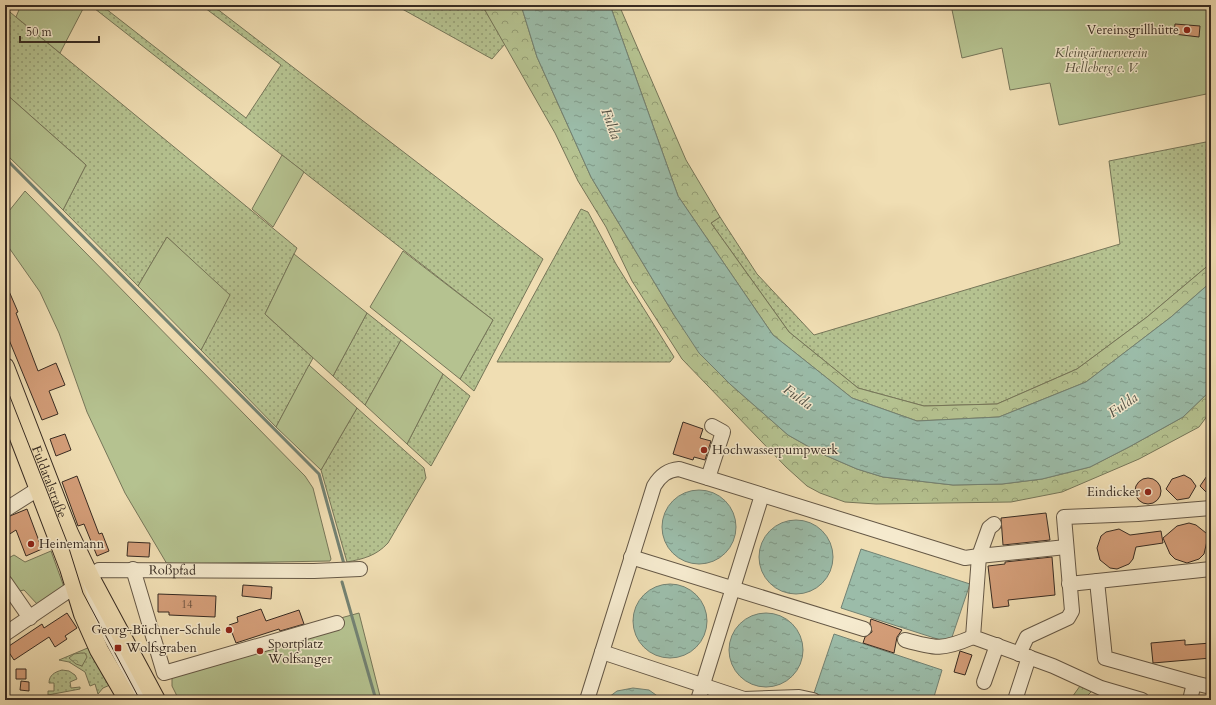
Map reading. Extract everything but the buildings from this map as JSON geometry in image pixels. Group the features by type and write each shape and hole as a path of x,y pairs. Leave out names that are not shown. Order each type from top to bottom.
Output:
{"main road":[{"name":"Fuldatalstraße","path":"5,367 69,533 90,576 143,700"},
{"name":"Fuldatalstraße","path":"5,401 69,568 81,592 82,614 99,650 143,700"}],"street":[{"path":"708,478 723,432 712,426"},
{"path":"587,700 654,486 658,479 670,470 679,469 965,558 1066,547"},
{"path":"5,510 38,489"},
{"path":"698,700 762,495"},
{"path":"1015,700 1027,637 1068,618 1072,611 1064,517 1138,514 1211,508"},
{"path":"973,637 979,556 989,528 994,524"},
{"path":"631,557 864,629"},
{"path":"133,569 164,674 337,623"},
{"name":"Roßpfad","path":"5,634 30,618 81,592 90,576 99,570 314,571 360,569"},
{"path":"1069,584 1211,569"},
{"path":"1097,581 1105,658 1211,687"},
{"path":"5,582 30,618"},
{"path":"905,640 934,648 954,646 973,637 1024,656 1101,688 1142,700"},
{"path":"984,682 997,646"},
{"path":"602,652 744,700 799,697 813,700"},
{"path":"1190,700 1194,683"}],"green space":[{"path":"21,5 85,5 60,53 16,17"},
{"path":"90,5 101,5 246,118 281,65 201,5 212,5 543,259 474,391 460,379 493,320"},
{"path":"395,5 482,5 505,44 492,59"},
{"path":"482,5 521,5 537,57 591,177 674,315 730,384 788,435 820,453 857,469 883,477 953,485 1002,484 1042,479 1090,467 1183,417 1211,390 1211,411 1199,427 1139,459 1062,492 1011,502 876,504 845,502 820,493 807,486 786,467 682,359 632,281 606,227 578,181 555,133"},
{"path":"610,5 619,5 686,160 720,217 711,223 789,332 858,388 924,406 997,404 1077,369 1147,317 1211,263 1211,282 1171,317 1086,382 999,417 917,421 852,398 773,335 678,196"},
{"name":"Kleingärtnerverein Helleberg e. V.","path":"951,5 1211,5 1211,93 1059,125 1050,83 1010,90 1002,48 962,58"},
{"path":"5,8 297,248 265,314 313,358 276,427 201,350 229,295 167,237 138,286 63,210 86,165 5,93"},
{"path":"5,93 86,165 63,210 5,153"},
{"path":"1211,141 1211,263 1147,317 1077,369 997,404 924,406 858,388 789,332 711,223 720,217 757,274 814,335 1120,244 1109,161"},
{"path":"282,155 304,172 273,227 252,209"},
{"path":"25,191 305,476 313,488 331,559 330,561 167,564 125,493 87,412 59,333 40,292 5,242 5,216"},
{"path":"581,209 588,212 616,264 674,357 670,362 497,362"},
{"path":"167,237 230,295 201,350 138,286"},
{"path":"403,251 493,320 460,379 370,307"},
{"path":"294,254 367,313 333,376 265,314"},
{"path":"367,313 401,340 365,405 333,376"},
{"path":"401,340 443,374 407,444 365,405"},
{"path":"309,365 357,408 321,470 276,427"},
{"path":"443,374 470,396 431,466 407,444"},
{"path":"357,408 424,468 426,478 388,543 379,551 369,556 347,562 321,470"},
{"path":"51,551 64,587 38,605 24,590 15,592 5,577 5,560 14,555 25,562"},
{"path":"359,613 381,700 179,700 172,686 172,664"},
{"path":"90,647 110,685 103,688 98,694 95,684 90,686 85,672 69,662 59,660"},
{"path":"85,653 87,657 82,666 76,664 69,658 74,654"},
{"path":"62,670 69,671 75,675 77,679 70,682 71,688 80,687 80,689 48,695 48,691 54,691 54,683 49,683 51,676"},
{"path":"1080,686 1092,691 1083,700 1070,700"}],"water":[{"name":"Fulda","path":"521,5 610,5 678,196 773,335 852,398 917,421 999,417 1086,382 1171,317 1211,282 1211,390 1183,417 1129,447 1090,467 1042,479 1002,484 953,485 883,477 857,469 820,453 788,435 730,384 699,353 674,315 591,177 537,57"},
{"path":"699,490 720,496 730,506 736,527 730,548 720,558 699,564 678,558 668,548 662,527 668,506 678,496"},
{"path":"796,520 817,526 827,536 833,557 827,578 817,588 796,594 775,588 765,578 759,557 765,536 775,526"},
{"path":"861,549 970,584 950,643 841,608"},
{"path":"670,584 691,590 701,600 707,621 701,642 691,652 670,658 649,652 639,642 633,621 639,600 649,590"},
{"path":"766,613 787,619 797,629 803,650 797,671 787,681 766,687 745,681 735,671 729,650 735,629 745,619"},
{"path":"834,634 942,670 933,700 835,700 814,693"},
{"path":"633,688 649,690 663,700 605,700 617,691"}],"waterway":[{"path":"5,158 319,474 344,564"},
{"path":"342,582 376,700"}],"tram line":[{"path":"5,384 67,542 83,593 140,700"}],"place":[{"name":"Vereinsgrillhütte","path":"1187,30"},
{"name":"Hochwasserpumpwerk","path":"704,450"},
{"name":"Eindicker","path":"1148,492"},
{"name":"Heinemann","path":"31,544"},
{"name":"Georg-Büchner-Schule","path":"229,630"},
{"name":"Wolfsgraben","path":"118,648"},
{"name":"Sportplatz Wolfsanger","path":"260,651"}]}
